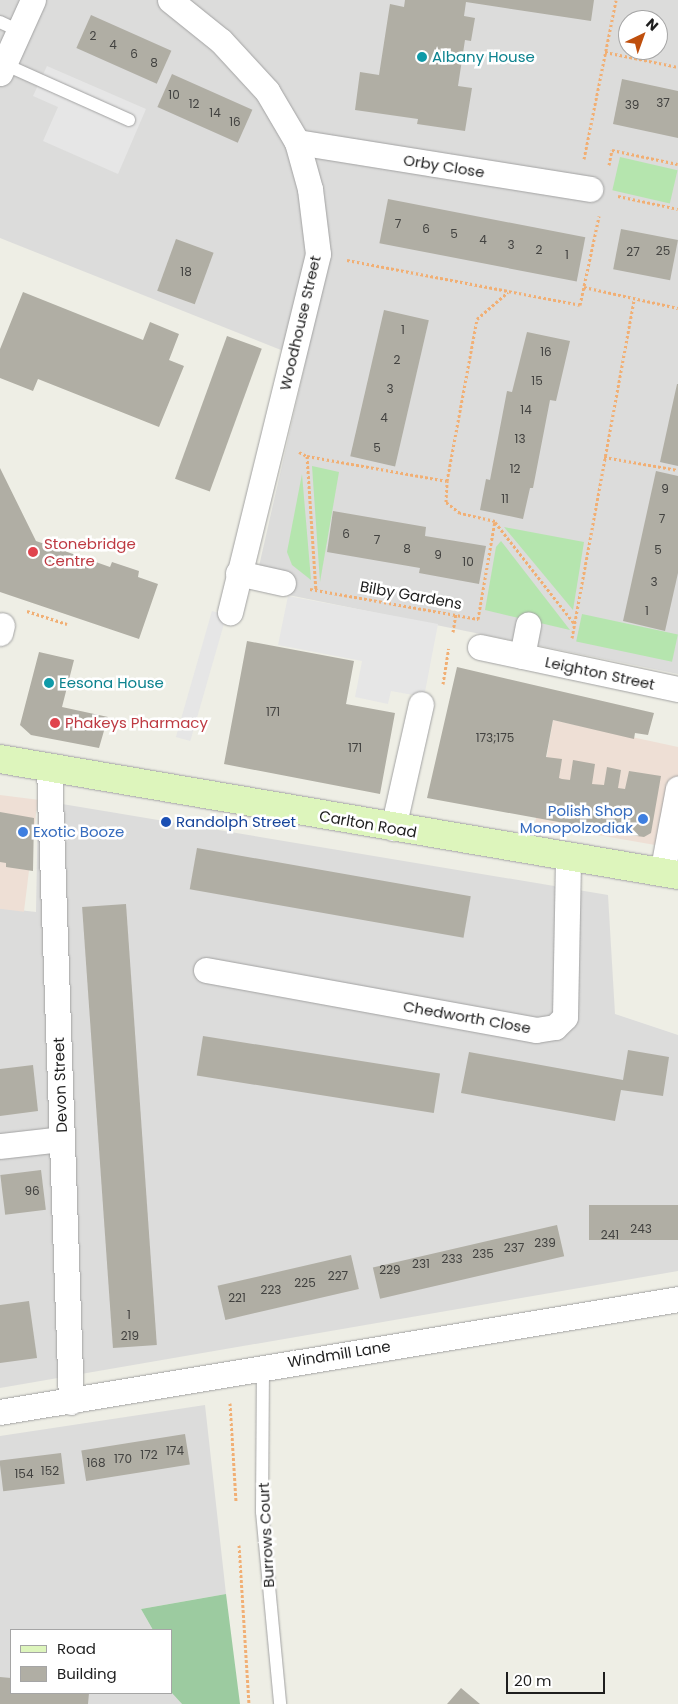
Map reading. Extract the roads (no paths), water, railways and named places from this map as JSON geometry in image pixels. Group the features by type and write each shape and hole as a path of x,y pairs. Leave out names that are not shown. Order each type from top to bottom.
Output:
{"main road":[{"name":"Carlton Road","path":"0,759 393,828 670,874"}],"street":[{"path":"2,68 9,26 33,0"},
{"name":"Woodhouse Street","path":"170,0 221,41 267,91 297,142 310,189 318,254 238,573 230,612"},
{"name":"Orby Close","path":"297,142 597,191"},
{"path":"238,573 283,583"},
{"path":"522,656 528,625"},
{"name":"Leighton Street","path":"480,647 678,689"},
{"path":"393,828 422,704"},
{"name":"Devon Street","path":"49,768 71,1402"},
{"path":"670,874 678,788"},
{"name":"Chedworth Close","path":"206,970 536,1030 555,1027 566,1017 568,856"},
{"path":"0,1146 62,1139"},
{"name":"Windmill Lane","path":"0,1412 71,1402 228,1375 263,1366 678,1299"}],"lane":[{"path":"2,68 128,120"},
{"name":"Burrows Court","path":"263,1366 262,1512 280,1704"}],"place":[{"name":"Albany House","path":"422,57"},
{"name":"Stonebridge Centre","path":"33,552"},
{"name":"Eesona House","path":"49,683"},
{"name":"Phakeys Pharmacy","path":"55,723"},
{"name":"Polish Shop Monopolzodiak","path":"643,819"},
{"name":"Randolph Street","path":"166,822"},
{"name":"Exotic Booze","path":"23,832"}]}
